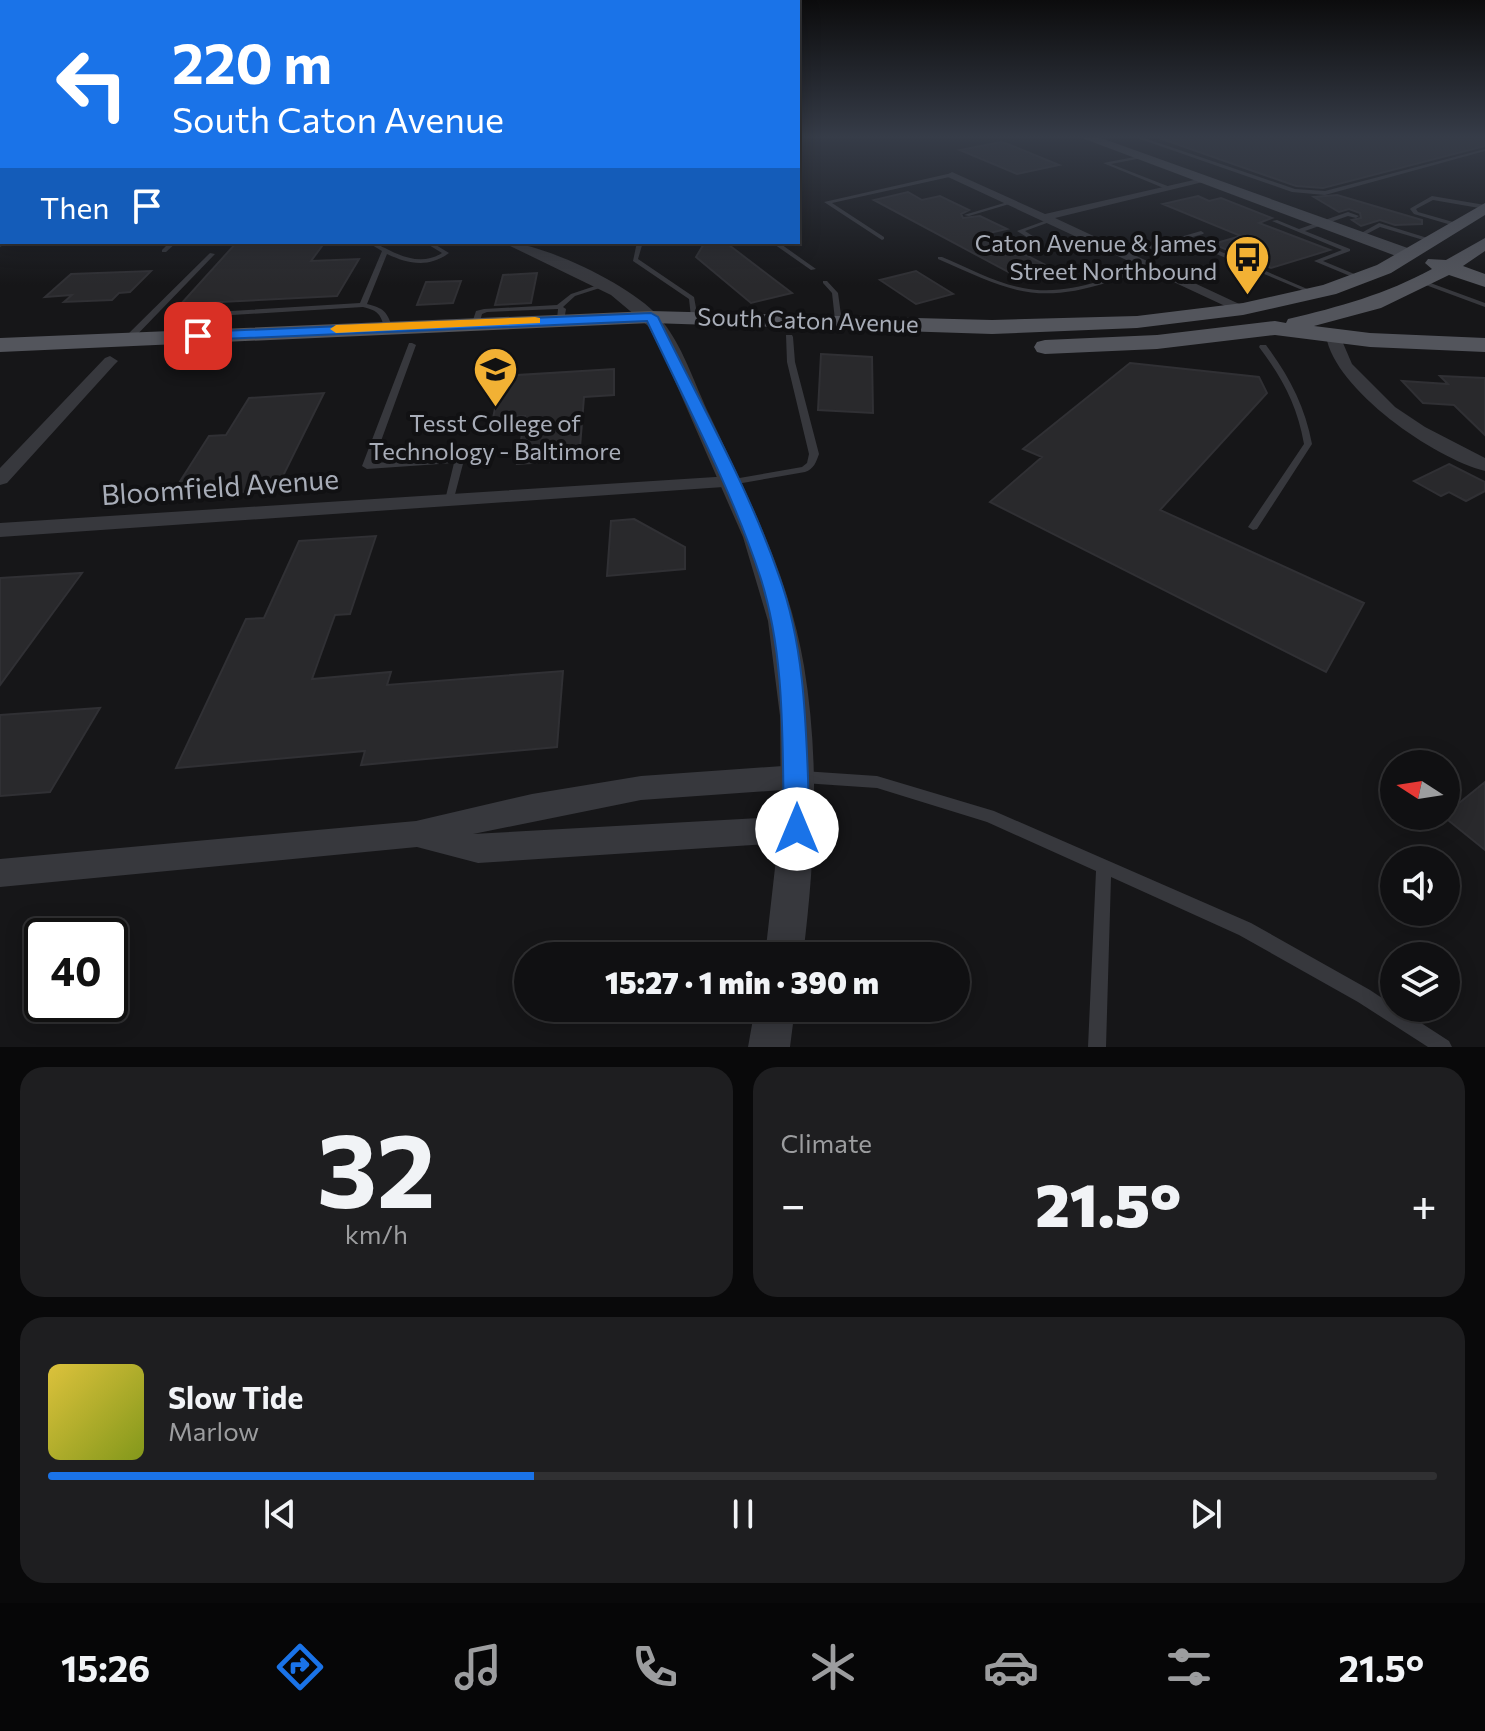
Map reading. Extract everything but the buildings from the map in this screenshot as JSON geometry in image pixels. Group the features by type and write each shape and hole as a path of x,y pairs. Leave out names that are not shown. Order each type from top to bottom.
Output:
{"main road":[{"path":"1224,187 1485,281"},
{"path":"1243,309 1316,294 1362,279 1410,255 1485,207"},
{"path":"1269,338 1365,307 1425,283 1485,243"},
{"name":"South Caton Avenue","path":"0,366 412,345 656,326 695,317 1032,326 1137,322 1243,309 1269,338"},
{"name":"South Caton Avenue","path":"0,345 476,323 560,313 656,326 789,337 1002,347 1269,338 1485,356"},
{"name":"South Caton Avenue","path":"1334,343 1485,345"}],"street":[{"path":"979,187 1243,309"},
{"path":"1049,218 1172,187"},
{"path":"513,244 604,285 656,326 752,531 776,598 788,661 797,777 797,829 785,942"},
{"path":"1334,343 1339,361 1393,417 1485,465"},
{"path":"0,479 110,361"},
{"name":"Bloomfield Avenue","path":"0,530 731,482"},
{"path":"0,873 416,834 532,807 641,788 797,777"},
{"path":"416,834 478,849 797,829"},
{"path":"769,1047 773,1022"}],"lane":[{"path":"882,238 827,202 897,187"},
{"path":"1282,187 1312,194 1348,187"},
{"path":"1458,225 1414,216 1413,209 1432,198 1485,207"},
{"path":"967,215 1013,202"},
{"path":"1299,231 1348,214 1356,216"},
{"path":"1040,243 1020,231 1049,218"},
{"path":"1275,221 1348,250 1317,261 1362,279"},
{"path":"1359,236 1379,225 1432,241"},
{"path":"1125,254 1201,233"},
{"path":"1183,238 1316,294"},
{"path":"164,251 172,244"},
{"path":"373,244 402,261 441,258 446,253 430,244"},
{"path":"639,244 635,260 692,298 695,317"},
{"path":"777,244 813,269"},
{"path":"363,305 385,251"},
{"path":"128,339 212,254"},
{"path":"940,258 1008,287 1034,292 1064,292 1152,266"},
{"path":"825,282 835,293 839,320"},
{"path":"1425,283 1485,305"},
{"path":"560,313 573,295 604,285"},
{"path":"166,337 199,315 363,305 385,315 388,327"},
{"path":"731,482 805,469 811,464 814,454 791,362 789,337"},
{"path":"1253,527 1308,444 1303,412 1280,369 1269,338"},
{"path":"412,345 367,466 459,460 450,500"},
{"path":"797,777 877,782 989,816 1245,929 1364,996 1443,1047"},
{"path":"1097,1047 1104,867"}],"slow traffic":[{"path":"336,329 535,321"}],"place":[{"name":"Caton Avenue & James Street Northbound","path":"1248,297"},
{"name":"Tesst College of Technology - Baltimore","path":"495,409"}],"route":[{"path":"198,336 651,317 731,482 776,598 786,646 793,706 797,829"}]}
